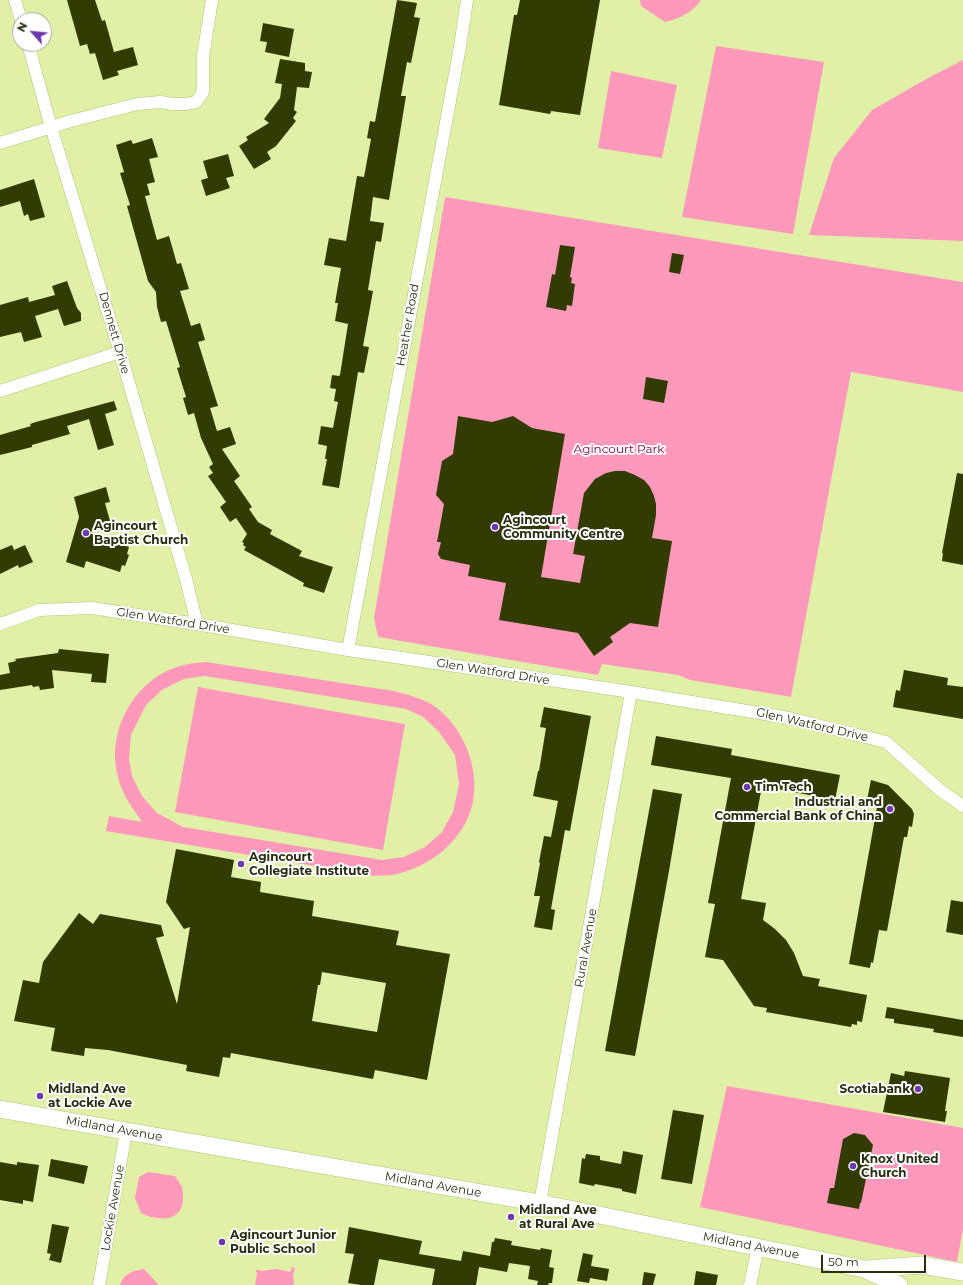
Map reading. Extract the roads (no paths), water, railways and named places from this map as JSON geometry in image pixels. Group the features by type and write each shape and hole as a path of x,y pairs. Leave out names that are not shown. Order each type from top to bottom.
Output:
{"main road":[{"name":"Midland Avenue","path":"0,1109 540,1203 864,1269 899,1285"},
{"name":"Midland Avenue","path":"864,1269 921,1265 963,1272"}],"street":[{"path":"15,0 19,12"},
{"path":"0,143 137,104 160,102 187,104 196,102 203,92 203,56 212,0"},
{"name":"Heather Road","path":"348,650 460,47 467,0"},
{"name":"Dennett Drive","path":"30,52 120,352 186,579 197,624"},
{"path":"0,390 120,352"},
{"name":"Glen Watford Drive","path":"0,624 39,610 92,608 197,624 348,650 631,692 789,718 886,742 940,790 963,806"},
{"name":"Rural Avenue","path":"540,1203 631,692"},
{"name":"Lockie Avenue","path":"99,1285 126,1132"},
{"path":"750,1285 758,1247"}],"place":[{"name":"Agincourt Community Centre","path":"495,527"},
{"name":"Agincourt Baptist Church","path":"86,533"},
{"name":"Tim Tech","path":"747,787"},
{"name":"Industrial and Commercial Bank of China","path":"890,809"},
{"name":"Agincourt Collegiate Institute","path":"241,864"},
{"name":"Scotiabank","path":"918,1089"},
{"name":"Midland Ave at Lockie Ave","path":"40,1096"},
{"name":"Knox United Church","path":"853,1166"},
{"name":"Midland Ave at Rural Ave","path":"511,1217"},
{"name":"Agincourt Junior Public School","path":"222,1242"}],"park label":[{"name":"Agincourt Park","path":"619,449"}]}
